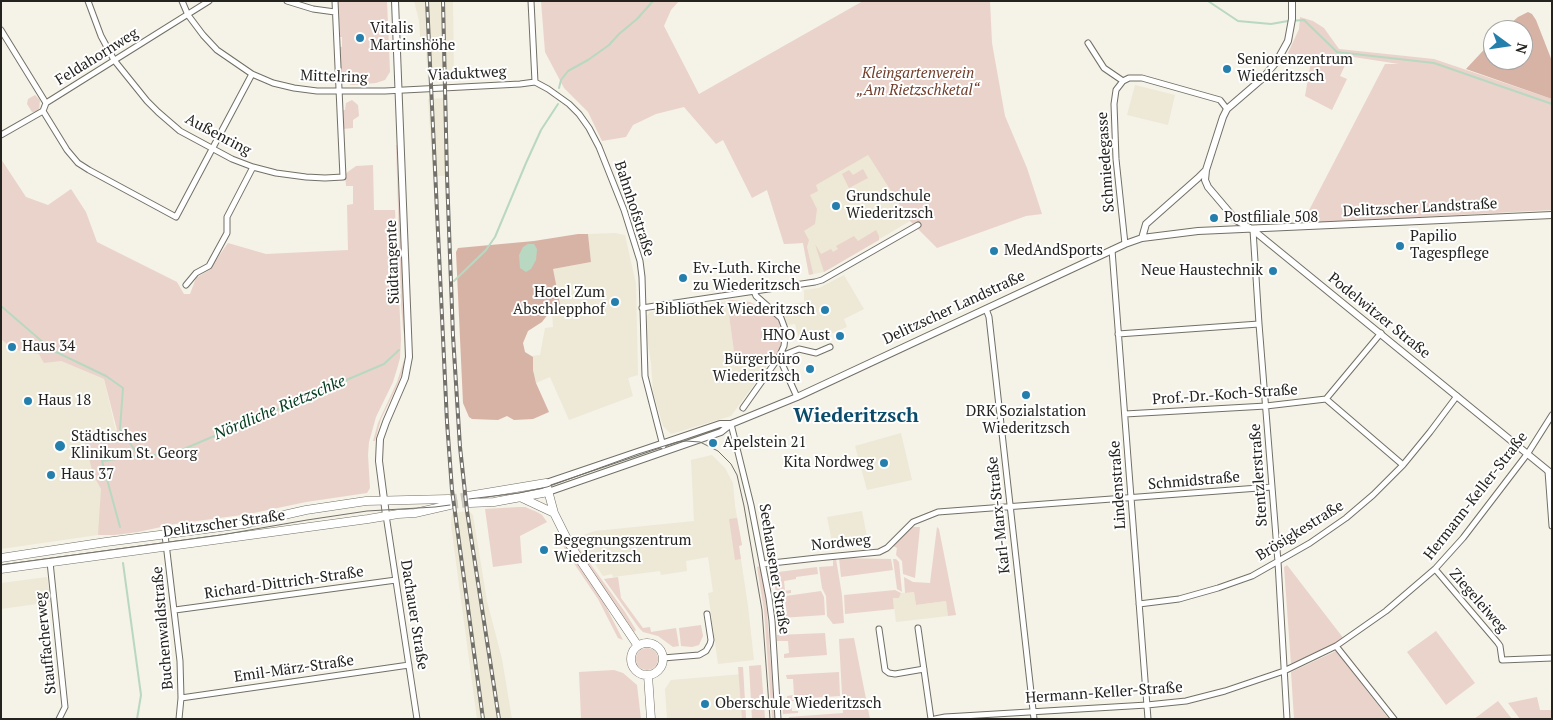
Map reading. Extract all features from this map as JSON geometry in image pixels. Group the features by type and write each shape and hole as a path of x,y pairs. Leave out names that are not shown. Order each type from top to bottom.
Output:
{"main road":[{"path":"546,483 554,513 570,545 638,646"},
{"name":"Delitzscher Landstraße","path":"546,483 469,499 494,502 548,492"},
{"path":"522,498 554,513"},
{"name":"Delitzscher Straße","path":"1,558 244,524 314,509 366,501 450,502 415,513 1,569"},
{"path":"646,643 654,645 660,650 663,658 659,670 648,675 638,672 632,664 633,652 638,646 646,643"},
{"path":"648,675 651,719"}],"street":[{"name":"Außenring","path":"88,1 101,36 114,60 138,90 169,122 212,149 253,167 306,178 342,176 339,92"},
{"name":"Mittelring","path":"182,1 188,15 203,35 218,50 252,74 273,83 317,91 400,90"},
{"name":"Feldahornweg","path":"43,111 46,103 209,1"},
{"path":"287,1 313,9 335,12"},
{"path":"335,1 339,92"},
{"name":"Südtangente","path":"386,516 379,461 380,439 404,378 408,364 409,347 395,1"},
{"path":"531,1 535,82"},
{"path":"1142,238 1146,224 1206,170 1227,109 1263,78 1277,61 1288,40 1292,19 1292,1"},
{"path":"1,30 46,103"},
{"path":"1088,44 1104,68 1123,81 1129,78 1142,78 1220,100 1227,109"},
{"path":"1,135 43,111 67,150 78,162 89,170 176,217 252,74"},
{"name":"Schmiedegasse","path":"1123,81 1116,90 1114,104 1116,160 1125,244"},
{"name":"Viaduktweg","path":"400,90 535,82"},
{"name":"Bahnhofstraße","path":"535,82 569,104 579,114 600,146 626,215 640,262 645,376 665,451"},
{"path":"186,284 196,274 209,266 227,233 227,217 253,167"},
{"name":"Podelwitzer Straße","path":"1206,170 1205,180 1208,187 1236,220 1253,230 1550,472"},
{"name":"Delitzscher Landstraße","path":"548,492 720,432 731,424 797,396 1125,244 1142,238 1198,232 1552,215"},
{"path":"642,308 822,280 918,225"},
{"name":"Stentzlerstraße","path":"1253,230 1278,562 1287,719"},
{"name":"Lindenstraße","path":"1112,250 1148,719"},
{"path":"743,408 779,357 784,346 785,329 781,318 756,296 754,291"},
{"name":"Karl-Marx-Straße","path":"986,309 989,317 1034,719"},
{"path":"1118,334 1259,324"},
{"path":"1381,334 1326,400 1403,465"},
{"path":"779,357 799,349 816,353 830,347"},
{"path":"779,357 797,396"},
{"name":"Brösigkestraße","path":"1139,604 1179,599 1252,576 1310,543 1346,518 1373,495 1403,465 1457,396"},
{"name":"Prof.-Dr.-Koch-Straße","path":"1125,414 1266,406 1326,400"},
{"name":"Hermann-Keller-Straße","path":"935,719 1186,701 1226,691 1284,671 1336,646 1386,611 1435,569 1462,538 1528,453 1552,415"},
{"name":"Delitzscher Landstraße","path":"546,483 662,442 720,424 731,424"},
{"name":"Seehausener Straße","path":"731,424 763,564 772,621 778,719"},
{"path":"1550,472 1552,526"},
{"name":"Schmidstraße","path":"938,512 1272,487"},
{"name":"Nordweg","path":"763,564 879,552 887,548 913,522 938,512"},
{"name":"Dachauer Straße","path":"386,516 417,719"},
{"name":"Buchenwaldstraße","path":"166,535 180,660 181,698 179,719"},
{"name":"Stauffacherweg","path":"50,562 65,707 59,719"},
{"name":"Ziegeleiweg","path":"1435,569 1498,643 1502,660 1552,658"},
{"name":"Richard-Dittrich-Straße","path":"175,610 396,580"},
{"path":"663,658 699,655 706,652 711,640 707,614"},
{"path":"918,628 931,719"},
{"path":"879,629 885,670 895,674 924,669"},
{"path":"1336,646 1394,719"},
{"name":"Emil-März-Straße","path":"181,698 409,666"}],"shaded area":[{"path":"414,1 453,1 454,78 428,79 426,52 421,51 419,21"},
{"path":"1528,12 1536,20 1552,61 1552,99 1466,69 1483,51 1483,70 1533,70 1533,20 1515,20"},
{"path":"1135,85 1175,95 1168,125 1127,115"},
{"path":"447,98 449,176 433,176 428,99"},
{"name":"Grundschule Wiederitzsch","path":"861,144 910,221 824,272 809,275 803,243 784,244 767,190"},
{"path":"615,233 625,235 636,284 638,375 628,378 633,396 569,420 550,377 536,383 533,370 532,356 540,355 545,328 553,327 553,269 591,262 588,234"},
{"path":"588,234 591,262 553,269 560,304 552,309 542,322 528,331 523,343 525,352 533,357 536,383 549,412 533,419 514,420 507,416 498,420 472,419 469,417 463,403 456,252 458,248 534,241"},
{"path":"528,244 534,244 537,249 536,260 531,269 526,272 520,268 519,255 523,247"},
{"path":"844,275 864,309 844,319 847,327 809,343 807,335 799,338 795,324 787,325 785,317 774,307 804,302 804,290 819,288"},
{"path":"727,301 735,359 766,365 766,368 731,416 671,434 663,426 653,392 646,331 647,316 650,312"},
{"name":"Städtisches Klinikum St. Georg","path":"1,315 61,361 104,379 123,462 98,535 1,549"},
{"name":"Kita Nordweg","path":"901,433 912,480 867,490 855,446"},
{"path":"712,455 725,468 733,483 742,545 739,546 754,660 718,664 708,593 713,592 708,557 686,561 687,571 661,575 660,571 613,577 612,574 603,576 577,537 595,531 694,521 691,460"},
{"path":"469,511 473,515 487,601 502,659 512,719 477,719 451,525 452,513"},
{"path":"862,511 868,542 849,545 848,539 832,542 827,517"},
{"path":"47,577 51,602 1,609 1,583"},
{"path":"914,592 916,605 946,601 948,616 896,622 893,598 899,598 901,593"},
{"name":"Oberschule Wiederitzsch","path":"743,674 746,719 667,719 665,689 671,680"}],"green space":[{"path":"338,1 387,1 390,72 385,80 376,83 352,85 344,81 344,75 341,75 340,47 342,47 342,37 340,37"},
{"name":"Kleingartenverein „Am Rietzschketal“","path":"541,1 679,1 671,10 664,26 699,94 863,1 990,1 992,43 1005,116 1027,168 1042,214 1026,216 937,248 910,221 868,155 816,185 818,191 810,195 817,209 815,224 804,231 809,240 807,247 813,273 809,275 803,243 784,244 767,190 752,198 723,140 716,144 684,107 656,114 633,125 626,137 602,141 588,112 564,88 545,52"},
{"path":"1300,17 1313,21 1324,28 1339,49 1434,59 1552,99 1552,210 1305,223 1305,218 1385,64 1399,64 1347,56 1291,56 1288,53 1299,29"},
{"path":"1311,61 1347,61 1340,76 1347,79 1332,110 1305,96"},
{"path":"35,95 40,100 39,111 32,112 27,104 28,99"},
{"path":"352,100 358,105 359,116 353,120 353,128 343,129 342,110 345,110 346,103"},
{"path":"397,145 405,339 401,304"},
{"path":"1,159 26,197 48,205 71,189 86,212 97,242 177,282 184,294 190,294 196,278 209,270 228,243 266,254 348,250 347,205 353,204 353,186 346,186 345,174 356,166 373,165 374,210 395,210 401,339 400,358 393,382 376,417 369,442 370,488 367,493 306,502 249,514 175,524 138,532 98,535 101,489 93,474 85,442 104,438 117,430 104,379 61,361 44,363 39,354 17,350 15,343 7,344 1,339"},
{"path":"863,169 868,178 849,188 842,174 849,170 853,175"},
{"path":"876,230 879,240 824,272 815,244 821,254 831,249 833,252 838,249 836,246 854,236 858,241"},
{"path":"727,301 750,302 775,316 779,322 782,338 781,346 766,365 735,359"},
{"path":"405,357 399,382 381,419 375,441 373,441 378,423 397,382"},
{"path":"525,507 542,515 547,522 520,536 522,563 493,567 485,509"},
{"path":"737,518 742,545 739,546 741,559 735,560 729,519"},
{"path":"909,527 920,527 915,578 903,574 902,561 896,555 897,548 893,546"},
{"path":"937,527 939,529 956,615 948,616 946,601 916,605 914,592 905,593 904,577 913,582 930,583"},
{"path":"571,537 625,612 636,630 634,632 581,555"},
{"path":"562,541 601,597 623,640 618,638 598,599 565,550"},
{"path":"839,558 891,559 893,570 841,577"},
{"path":"836,559 844,623 833,624 827,616 826,596 822,588 819,567 833,566 833,560"},
{"path":"893,559 899,562 902,592 897,589"},
{"path":"776,565 778,572 817,567 818,574 784,581 785,591 791,590 791,593 776,595 775,586 772,587 770,568"},
{"path":"1287,565 1344,639 1291,664 1284,567"},
{"path":"760,566 766,599 775,719 772,719 764,610 757,567"},
{"path":"618,577 621,598 643,628 650,627 651,632 676,628 679,646 673,647 658,636 643,632 639,628 604,579"},
{"path":"895,590 901,593 899,598 893,598 894,609 845,614 844,595"},
{"path":"821,591 824,597 825,615 781,618 781,615 787,614 785,600 780,600 779,597"},
{"path":"701,625 703,636 699,645 692,647 681,646 679,628"},
{"path":"1436,631 1475,683 1446,705 1407,652"},
{"path":"825,633 827,655 784,658 784,654 789,653 788,641 777,641 777,635"},
{"path":"854,638 870,719 789,719 789,717 843,713 839,639"},
{"path":"647,648 657,655 658,659 651,669 647,670 637,663 636,659 643,649"},
{"path":"1336,651 1389,719 1294,719 1291,672"},
{"path":"761,665 765,719 752,719 749,666"},
{"path":"738,667 743,667 746,719 742,719"},
{"path":"614,670 623,673 637,685 641,719 581,719 579,672"},
{"path":"839,672 840,696 787,698 787,696 794,695 793,679 787,679 786,675"},
{"path":"1537,697 1540,710 1552,710 1552,719 1520,719 1508,703"},
{"path":"782,699 797,701 791,701 792,711 798,711 798,713 783,714"},
{"path":"1498,701 1512,719 1474,719"}],"waterway":[{"name":"Nördliche Rietzschke","path":"559,88 561,80 568,71 609,45 653,1"},
{"name":"Nördliche Rietzschke","path":"1208,1 1238,21 1271,24 1304,20 1337,52 1434,63 1552,104"},
{"name":"Nördliche Rietzschke","path":"454,281 486,250 495,237 541,130 558,104"},
{"name":"Nördliche Rietzschke","path":"1,306 52,350 106,376 123,388 120,429 139,456"},
{"name":"Nördliche Rietzschke","path":"120,527 102,461 172,454 384,364 399,350"},
{"path":"123,563 141,695 137,719"}],"tunnel":[{"path":"449,499 468,496"},
{"path":"450,505 470,503"}],"tram line":[{"path":"469,499 519,493 547,487 677,442 700,442 718,451 731,464 737,475 744,506 762,610 770,719"},
{"path":"1,565 221,535 367,511 450,505"}],"railway":[{"path":"427,1 447,422 452,490 483,719"},
{"path":"443,1 453,336 460,447 467,511 499,719"}],"place":[{"name":"Vitalis Martinshöhe","path":"360,38"},
{"name":"Seniorenzentrum Wiederitzsch","path":"1227,69"},
{"name":"Grundschule Wiederitzsch","path":"836,206"},
{"name":"Postfiliale 508","path":"1214,218"},
{"name":"Papilio Tagespflege","path":"1400,246"},
{"name":"MedAndSports","path":"994,251"},
{"name":"Neue Haustechnik","path":"1273,271"},
{"name":"Ev.-Luth. Kirche zu Wiederitzsch","path":"683,278"},
{"name":"Hotel Zum Abschlepphof","path":"615,302"},
{"name":"Bibliothek Wiederitzsch","path":"825,310"},
{"name":"HNO Aust","path":"840,336"},
{"name":"Haus 34","path":"12,347"},
{"name":"Bürgerbüro Wiederitzsch","path":"810,369"},
{"name":"DRK Sozialstation Wiederitzsch","path":"1026,395"},
{"name":"Haus 18","path":"28,401"},
{"name":"Apelstein 21","path":"713,443"},
{"name":"Städtisches Klinikum St. Georg","path":"60,446"},
{"name":"Kita Nordweg","path":"884,463"},
{"name":"Haus 37","path":"51,475"},
{"name":"Begegnungszentrum Wiederitzsch","path":"544,550"},
{"name":"Oberschule Wiederitzsch","path":"705,704"}],"district":[{"name":"Wiederitzsch","path":"856,416"}]}
